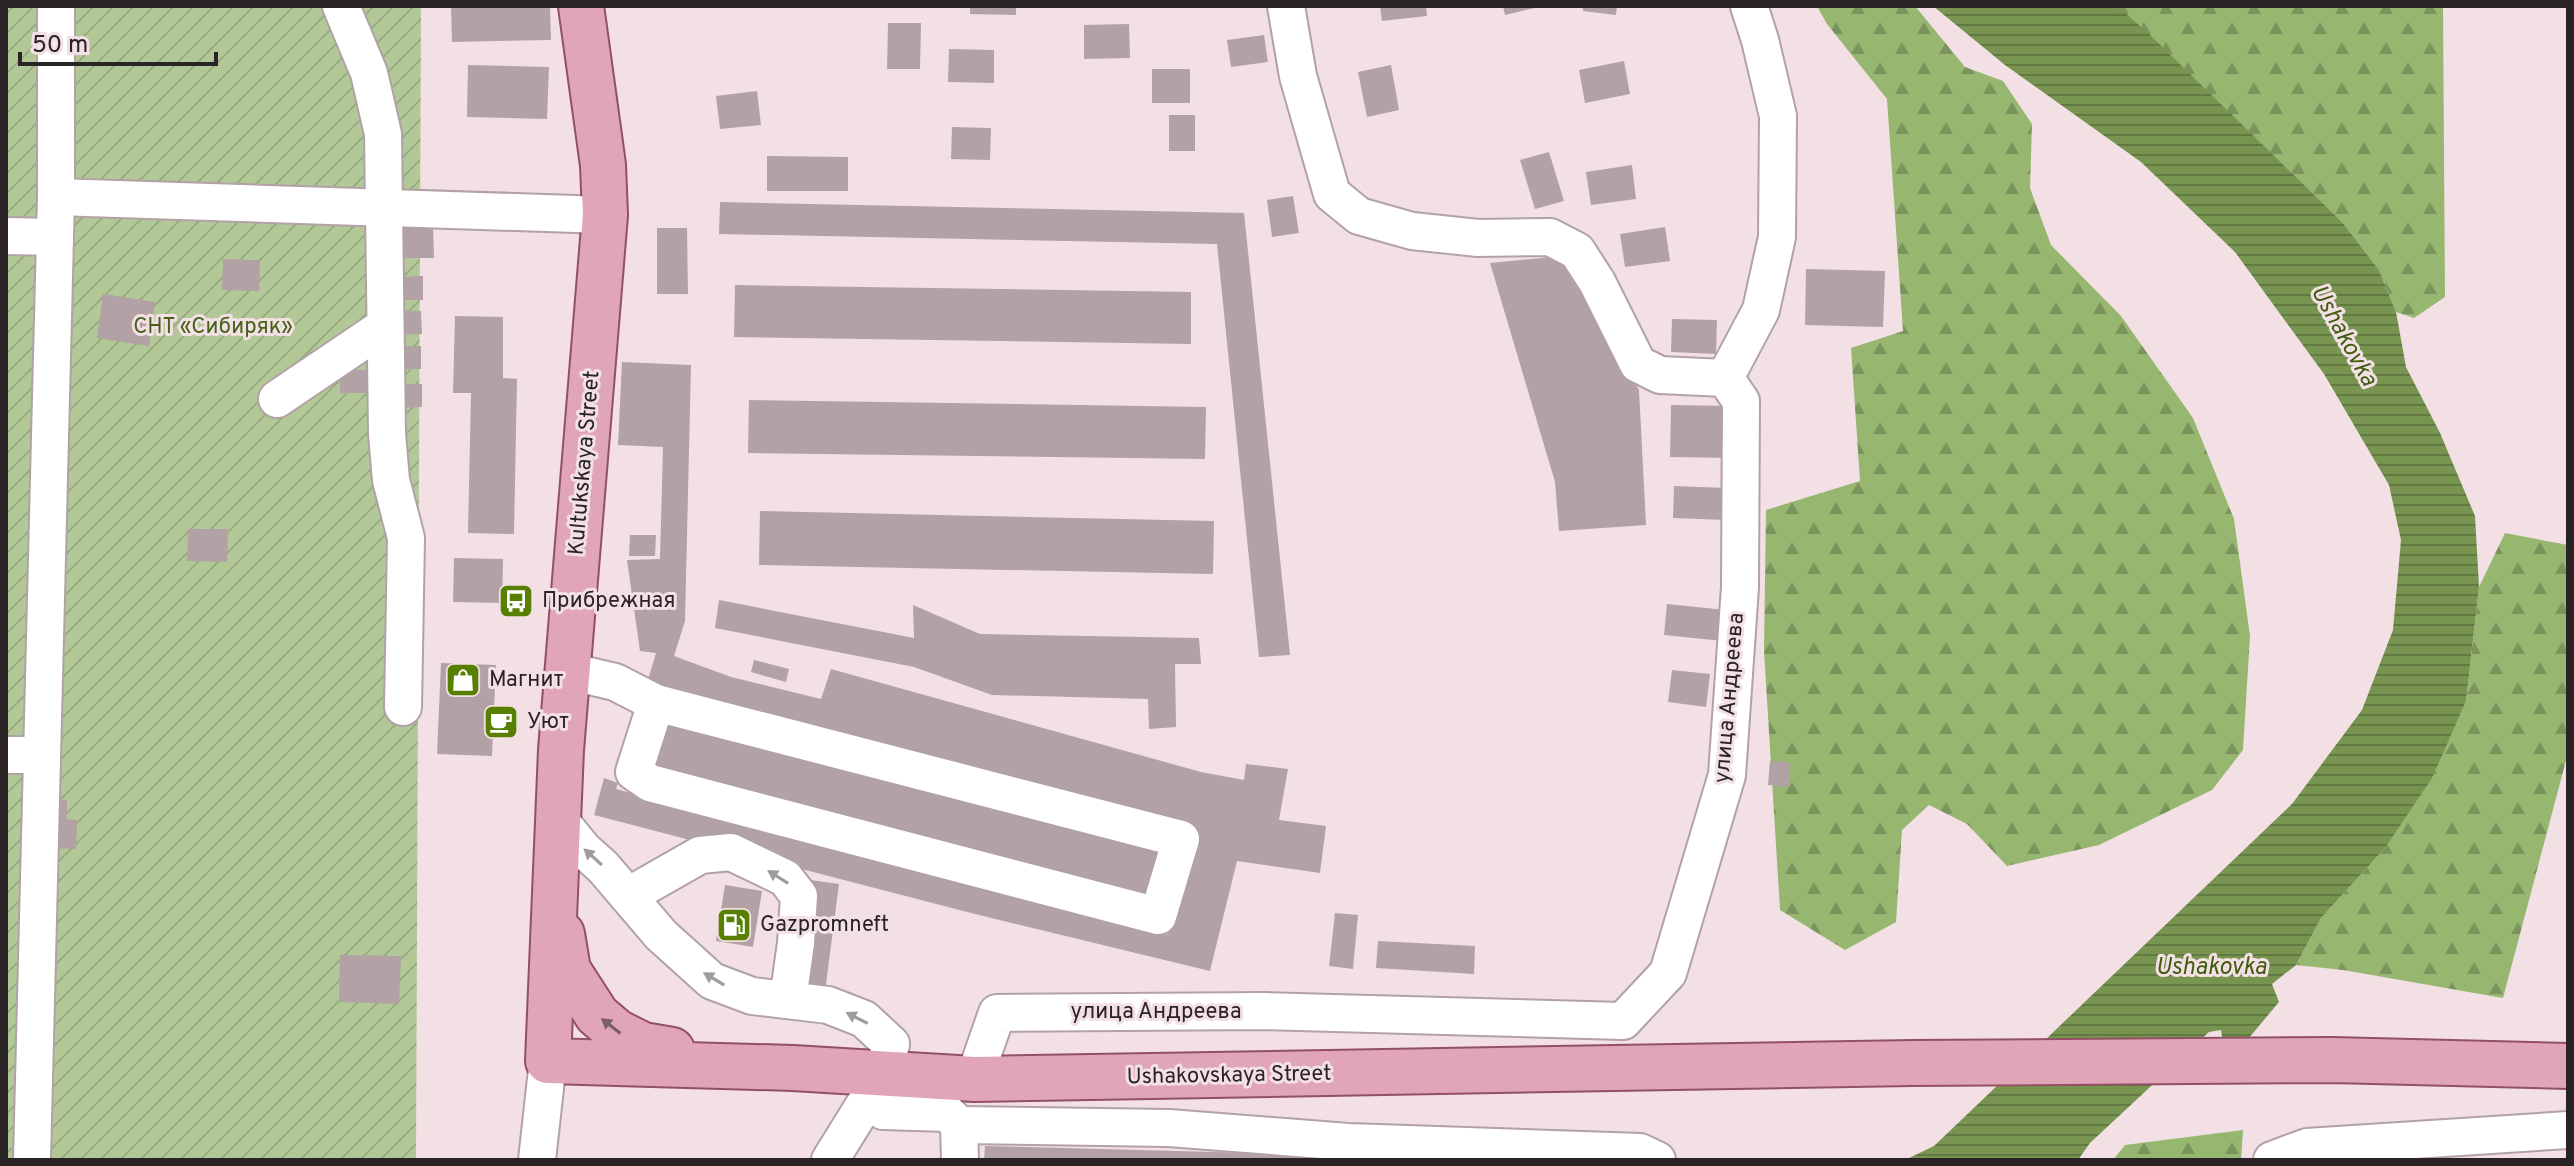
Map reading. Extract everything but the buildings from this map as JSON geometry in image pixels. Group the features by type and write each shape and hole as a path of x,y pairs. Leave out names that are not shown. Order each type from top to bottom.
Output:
{"main road":[{"name":"Kultukskaya Street","path":"548,1061 561,750 605,215 603,165 581,6"},
{"path":"555,899 568,970 597,1015 617,1032 643,1045 742,1057 793,1068"},
{"name":"Ushakovskaya Street","path":"548,1061 793,1068 974,1079 1912,1063 2332,1060 2568,1066"}],"street":[{"path":"32,1160 20,1040 24,755 55,237 56,6"},
{"path":"341,6 369,73 383,134 387,434 391,480 406,538 403,707"},
{"path":"1286,6 1298,76 1332,194 1359,216 1412,231 1478,238 1550,237 1577,251 1597,282 1638,364 1660,375 1725,378 1761,310 1777,237 1778,116 1749,6"},
{"path":"56,197 605,215"},
{"path":"6,236 55,237"},
{"path":"277,399 385,326"},
{"name":"улица Андреева","path":"974,1079 997,1013 1264,1011 1623,1021 1668,973 1727,775 1740,587 1741,401 1725,378"},
{"path":"568,671 615,682 656,703 1181,839 1158,916 650,783 634,772 656,703"},
{"path":"558,818 661,935 712,981 752,996 828,1005 864,1019 891,1044 884,1073 883,1111 947,1113 960,1143 1169,1128 1348,1142 1640,1152 1657,1160"},
{"path":"628,896 700,855 731,852 785,878 799,896 788,1000"},
{"name":"Kultukskaya Street","path":"537,1160 548,1061"},
{"path":"830,1160 884,1073"},
{"path":"2272,1160 2307,1147 2568,1130"}],"green space":[{"name":"СНТ «Сибиряк»","path":"6,6 421,6 416,1160 6,1160"},
{"path":"1817,6 1915,6 1965,67 2003,81 2032,124 2030,188 2051,245 2121,316 2193,418 2234,519 2250,636 2243,750 2212,790 2099,845 2007,866 1967,824 1929,805 1902,830 1896,922 1845,950 1780,910 1764,651 1766,510 1860,481 1851,348 1903,331 1887,99 1827,24"},
{"path":"2117,6 2443,6 2445,297 2414,318 2396,312 2379,270 2343,223"},
{"path":"2505,533 2568,545 2568,753 2503,998 2343,970 2296,965 2321,918 2385,848 2466,701 2479,587"},
{"path":"2243,1130 2241,1160 2113,1160 2125,1145"}],"water":[{"name":"Ushakovka","path":"1933,6 2117,6 2148,33 2343,223 2379,270 2396,312 2406,367 2440,433 2475,516 2479,587 2466,701 2432,778 2385,848 2321,918 2296,965 2272,984 2279,1002 2243,1045 2223,1043 2221,1030 2209,1032 2090,1143 2078,1160 1905,1160 1934,1146 2292,804 2362,710 2393,630 2401,540 2389,485 2324,374 2235,252 2141,162 2005,65"}],"place":[{"name":"Прибрежная","path":"516,601"},
{"name":"Магнит","path":"463,680"},
{"name":"Уют","path":"501,722"},
{"name":"Gazpromneft","path":"734,925"}]}
